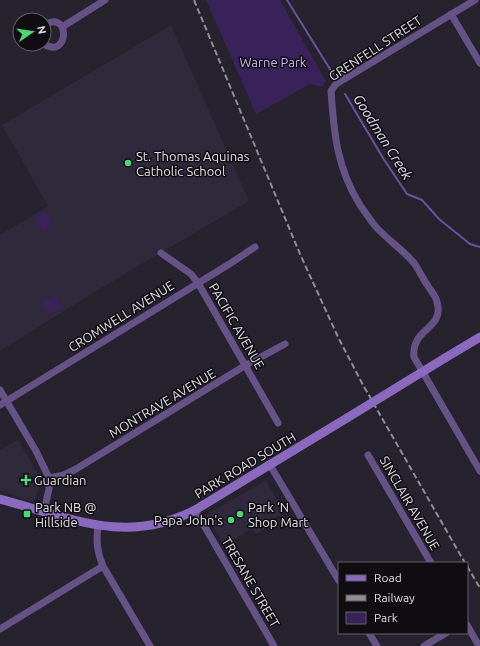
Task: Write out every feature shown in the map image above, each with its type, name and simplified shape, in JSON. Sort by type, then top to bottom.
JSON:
[{"type":"main road","name":"PARK ROAD SOUTH","points":[[0,499],[98,526],[132,528],[151,526],[175,519],[195,510],[480,337]]},
{"type":"street","points":[[62,27],[105,0]]},
{"type":"street","name":"GRENFELL STREET","points":[[475,0],[336,84],[331,91],[335,141],[350,188],[376,227],[414,263],[438,304],[438,314],[434,324],[422,332],[415,342],[414,350],[417,362],[480,471]]},
{"type":"street","points":[[451,14],[480,63]]},
{"type":"street","points":[[52,22],[60,24],[64,31],[64,38],[60,44],[52,47]]},
{"type":"street","name":"CROMWELL AVENUE","points":[[0,405],[255,247]]},
{"type":"street","name":"PACIFIC AVENUE","points":[[161,253],[191,274],[198,283],[278,423]]},
{"type":"street","name":"MONTRAVE AVENUE","points":[[49,478],[76,469],[246,365],[285,344]]},
{"type":"street","points":[[0,390],[36,451],[49,478],[49,489],[44,511]]},
{"type":"street","name":"SINCLAIR AVENUE","points":[[368,455],[430,562]]},
{"type":"street","points":[[270,465],[338,579]]},
{"type":"street","name":"TRESANE STREET","points":[[195,510],[274,646]]},
{"type":"street","points":[[98,526],[98,555],[150,646]]},
{"type":"street","points":[[0,629],[103,566]]},
{"type":"street","points":[[468,627],[479,646]]},
{"type":"street","points":[[371,634],[377,646]]},
{"type":"street","points":[[424,646],[444,634]]},
{"type":"shaded area","name":"St. Thomas Aquinas Catholic School","points":[[171,25],[249,201],[96,291],[0,351],[0,235],[48,206],[2,125]]},
{"type":"shaded area","points":[[18,440],[42,480],[34,503],[0,490],[0,450]]},
{"type":"shaded area","points":[[266,480],[284,513],[264,522],[267,528],[256,534],[252,529],[224,545],[206,515]]},
{"type":"green space","name":"Warne Park","points":[[206,0],[280,0],[326,81],[322,87],[310,84],[256,114]]},
{"type":"green space","points":[[46,211],[53,223],[44,231],[35,222],[36,216]]},
{"type":"green space","points":[[56,295],[62,306],[58,310],[47,314],[41,304]]},
{"type":"waterway","name":"Goodman Creek","points":[[287,0],[333,74]]},
{"type":"waterway","name":"Goodman Creek","points":[[345,94],[383,158],[407,194],[422,200],[439,219],[470,244],[480,247]]},
{"type":"railway","points":[[194,0],[300,254],[338,337],[363,385],[464,562]]},
{"type":"railway","points":[[468,568],[480,588]]},
{"type":"place","name":"St. Thomas Aquinas Catholic School","points":[[128,163]]},
{"type":"place","name":"Guardian","points":[[26,480]]},
{"type":"place","name":"Park NB @ Hillside","points":[[27,514]]},
{"type":"place","name":"Park ‘N Shop Mart","points":[[240,514]]},
{"type":"place","name":"Papa John's","points":[[231,520]]}]
